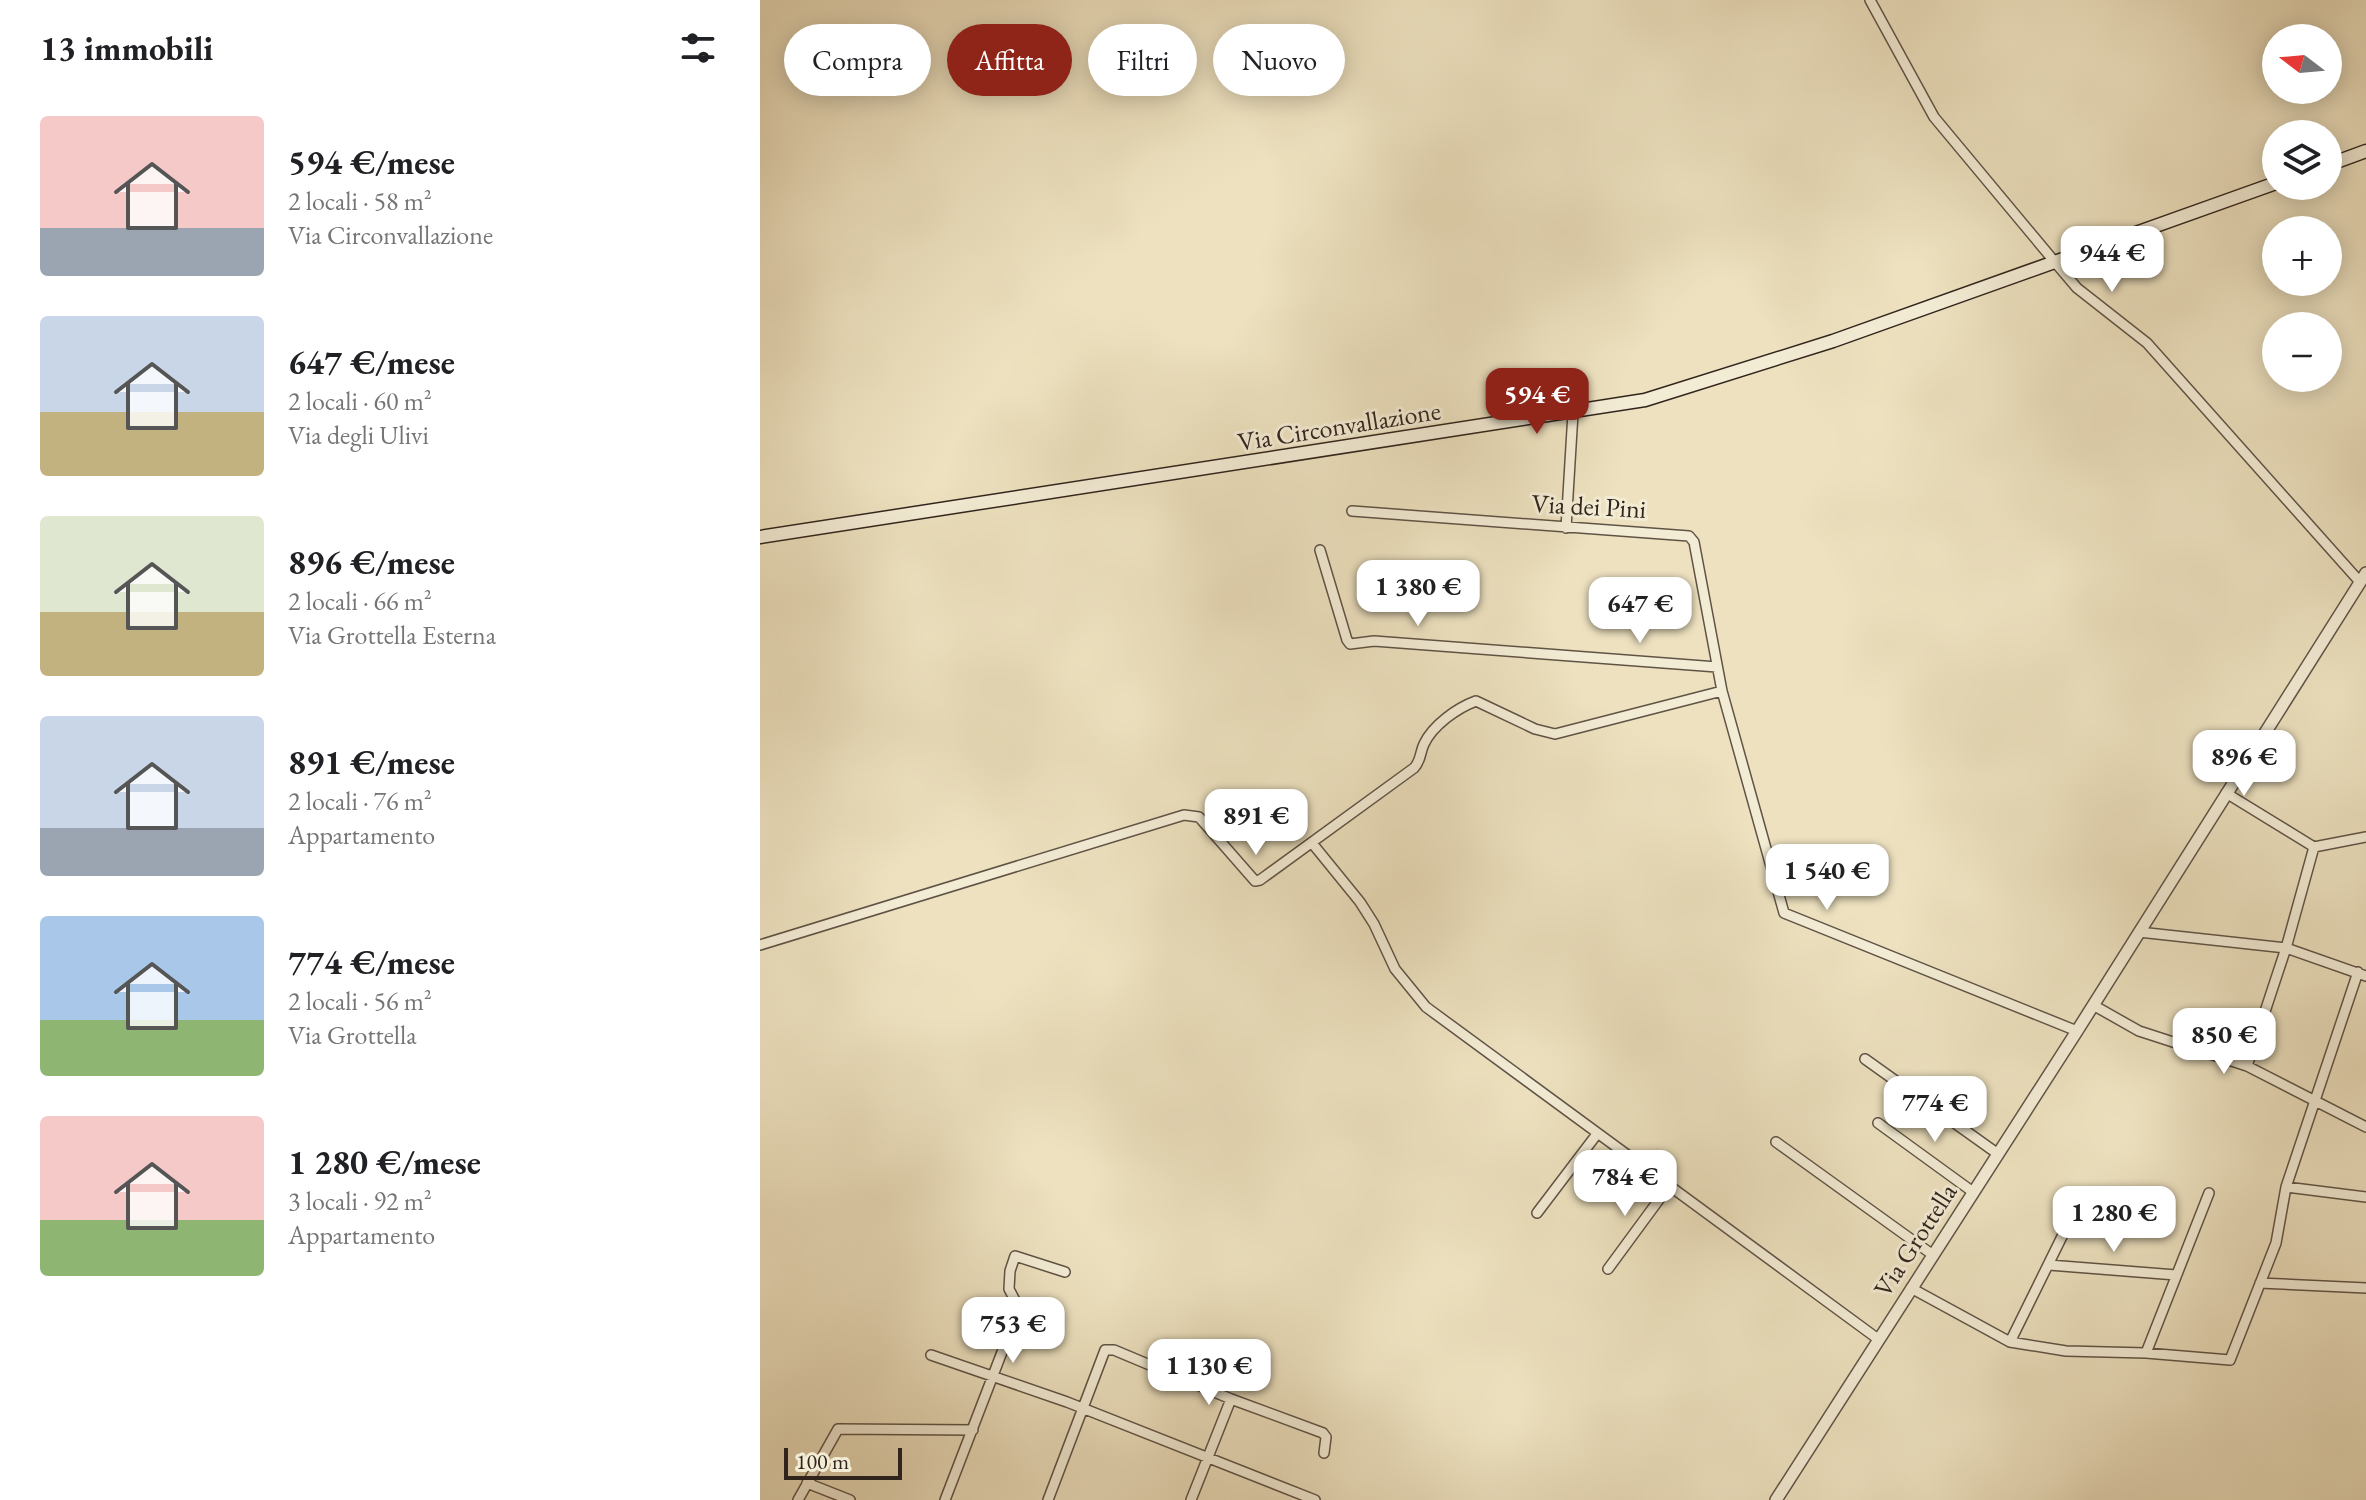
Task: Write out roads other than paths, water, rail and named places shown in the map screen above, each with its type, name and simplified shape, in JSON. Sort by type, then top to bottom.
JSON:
[{"type":"main road","points":[[2342,160],[2366,151]]},
{"type":"main road","name":"Via Circonvallazione","points":[[760,537],[1645,400],[1833,341],[2262,188]]},
{"type":"street","points":[[1870,0],[1934,117],[2077,288],[2147,343],[2363,578]]},
{"type":"street","points":[[1566,528],[1573,413]]},
{"type":"street","name":"Via dei Pini","points":[[1352,511],[1689,536],[1694,542],[1717,667]]},
{"type":"street","points":[[1320,550],[1347,640],[1354,645],[1374,641],[1717,667],[1784,913],[2077,1031]]},
{"type":"street","name":"Via Grottella","points":[[1776,1500],[2363,578]]},
{"type":"street","points":[[760,945],[1184,815],[1199,817],[1255,881],[1276,870],[1414,768],[1419,763],[1429,735],[1467,704],[1476,701],[1535,729],[1555,734],[1722,691]]},
{"type":"street","points":[[2226,793],[2314,847],[2366,837]]},
{"type":"street","points":[[1312,843],[1360,902],[1395,969],[1426,1007],[1878,1339]]},
{"type":"street","points":[[2247,1066],[2286,948],[2314,847]]},
{"type":"street","points":[[1911,1288],[2010,1342],[2066,1351],[2230,1360],[2276,1243],[2286,1187],[2314,1101],[2362,974],[2286,948],[2139,932]]},
{"type":"street","points":[[2093,1005],[2139,1031],[2247,1066],[2366,1127]]},
{"type":"street","points":[[1865,1059],[1998,1154]]},
{"type":"street","points":[[1878,1123],[1973,1192]]},
{"type":"street","points":[[1537,1213],[1597,1134]]},
{"type":"street","points":[[1776,1142],[1933,1255]]},
{"type":"street","points":[[1608,1269],[1669,1186]]},
{"type":"street","points":[[2286,1187],[2366,1197]]},
{"type":"street","points":[[2146,1353],[2209,1193]]},
{"type":"street","points":[[2010,1342],[2079,1202]]},
{"type":"street","points":[[945,1500],[1019,1308],[1009,1289],[1015,1256],[1065,1272]]},
{"type":"street","points":[[2049,1265],[2176,1275]]},
{"type":"street","points":[[2260,1283],[2366,1288]]},
{"type":"street","points":[[1051,1499],[1105,1350],[1114,1350],[1323,1433],[1326,1437],[1324,1453]]},
{"type":"street","points":[[931,1355],[1082,1408],[1315,1500]]},
{"type":"street","points":[[1191,1500],[1231,1399]]},
{"type":"street","points":[[798,1500],[838,1429],[973,1430]]},
{"type":"street","points":[[807,1483],[850,1500]]}]
